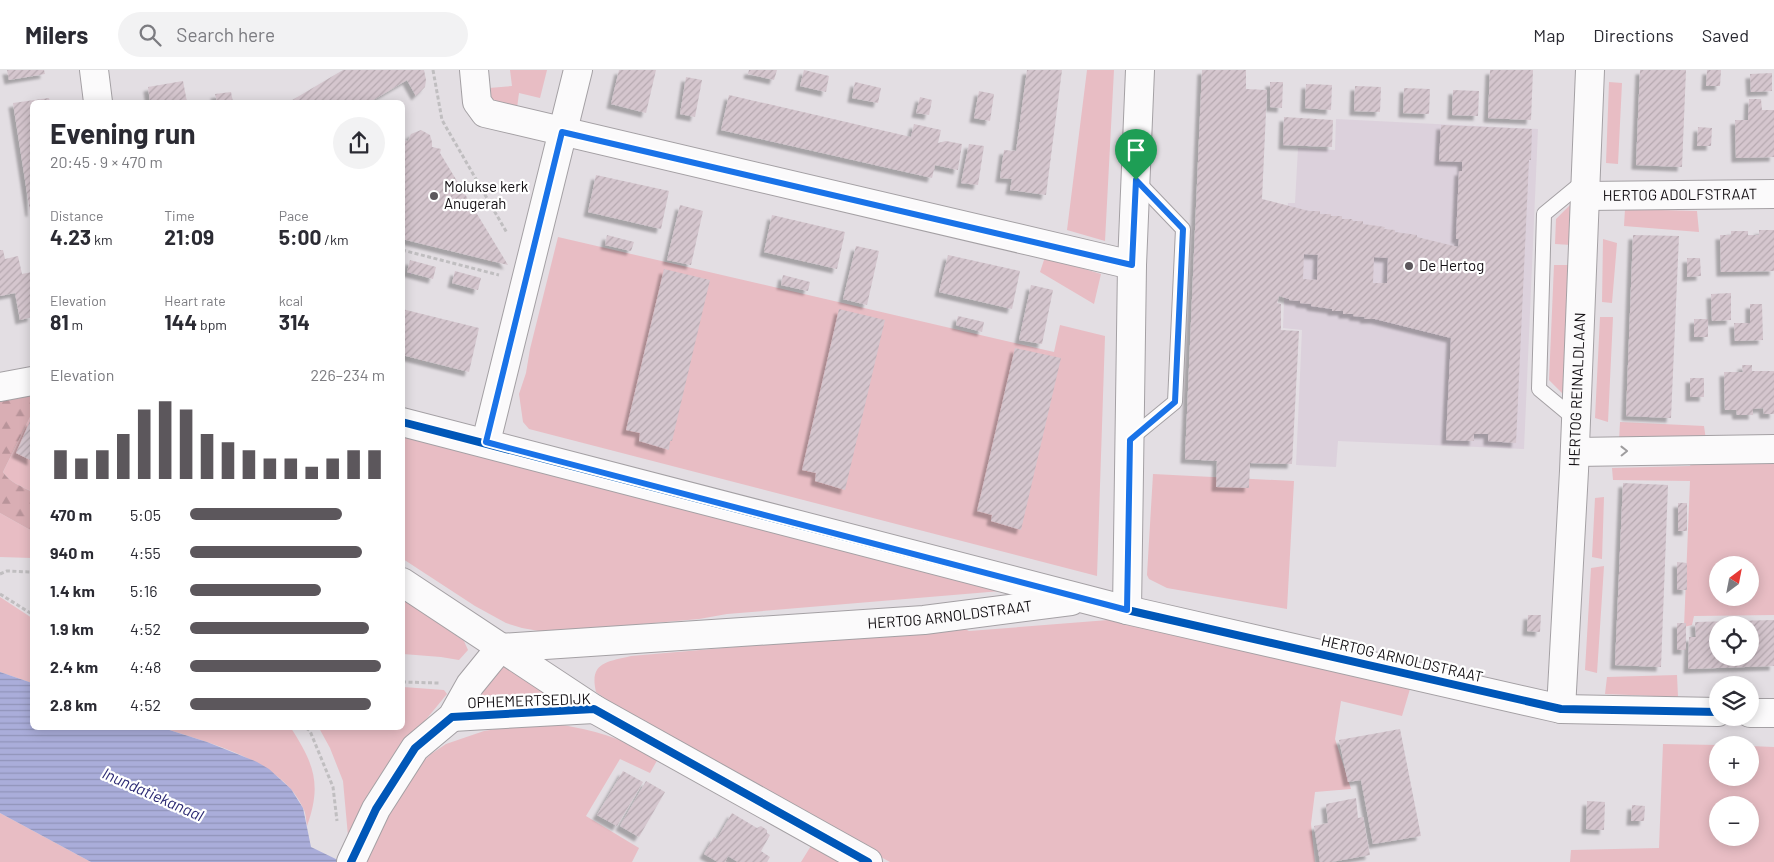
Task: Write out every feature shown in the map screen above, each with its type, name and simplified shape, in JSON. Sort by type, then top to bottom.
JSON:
[{"type":"street","points":[[94,70],[98,100]]},
{"type":"street","points":[[474,70],[477,102],[485,113],[1132,265]]},
{"type":"street","points":[[486,442],[578,70]]},
{"type":"street","points":[[1127,610],[1132,265],[1140,70]]},
{"type":"street","name":"HERTOG REINALDLAAN","points":[[1561,709],[1575,452],[1590,70]]},
{"type":"street","name":"HERTOG ADOLFSTRAAT","points":[[1586,188],[1774,194]]},
{"type":"street","points":[[0,387],[30,381]]},
{"type":"street","points":[[405,423],[486,442],[1084,600]]},
{"type":"street","points":[[1575,452],[1774,449]]},
{"type":"street","name":"OPHEMERTSEDIJK","points":[[405,584],[594,709],[868,862]]},
{"type":"street","name":"HERTOG ARNOLDSTRAAT","points":[[500,648],[924,620],[1084,600],[1561,709],[1709,712]]},
{"type":"street","name":"OPHEMERTSEDIJK","points":[[354,856],[376,809],[415,748],[452,717],[470,685],[500,648]]},
{"type":"street","name":"OPHEMERTSEDIJK","points":[[452,717],[594,709]]},
{"type":"street","points":[[1759,713],[1774,713]]},
{"type":"lane","points":[[1130,440],[1175,402],[1183,229],[1136,180]]},
{"type":"lane","points":[[1576,419],[1539,389],[1544,214],[1586,188]]},
{"type":"path","points":[[433,70],[442,120],[526,276]]},
{"type":"path","points":[[405,251],[526,276]]},
{"type":"path","points":[[0,574],[6,571],[30,572]]},
{"type":"path","points":[[0,594],[30,613]]},
{"type":"path","points":[[309,730],[333,787],[338,834],[354,856]]},
{"type":"shaded area","points":[[510,70],[547,70],[540,98],[519,93],[517,108],[499,104],[490,98],[489,88],[512,86]]},
{"type":"shaded area","points":[[1087,70],[1114,70],[1105,241],[1067,230]]},
{"type":"shaded area","points":[[1609,82],[1622,83],[1618,164],[1606,163]]},
{"type":"shaded area","name":"De Hertog","points":[[1336,119],[1538,129],[1524,449],[1338,441],[1336,467],[1296,465],[1302,330],[1283,328],[1288,203],[1295,203],[1298,148],[1335,150]]},
{"type":"shaded area","points":[[1571,204],[1571,245],[1555,244],[1556,219]]},
{"type":"shaded area","points":[[1625,209],[1697,211],[1699,232],[1624,226]]},
{"type":"shaded area","points":[[558,237],[1054,352],[1060,325],[1105,336],[1097,576],[529,429],[523,422],[519,394],[526,373],[530,349]]},
{"type":"shaded area","points":[[1603,239],[1617,243],[1612,303],[1602,302]]},
{"type":"shaded area","points":[[1045,257],[1101,274],[1094,304],[1040,272]]},
{"type":"shaded area","points":[[1554,265],[1571,265],[1564,395],[1549,380]]},
{"type":"shaded area","points":[[1600,317],[1613,317],[1608,422],[1595,418]]},
{"type":"shaded area","points":[[30,417],[30,491],[12,481],[3,472]]},
{"type":"shaded area","points":[[1620,422],[1704,426],[1706,440],[1619,441]]},
{"type":"shaded area","points":[[405,435],[1001,591],[727,614],[699,619],[574,630],[539,631],[506,623],[475,606],[405,560]]},
{"type":"shaded area","points":[[1774,462],[1774,615],[1694,616],[1692,625],[1684,627],[1690,481],[1613,480],[1612,468],[1690,466],[1691,464]]},
{"type":"shaded area","points":[[1153,474],[1294,481],[1287,609],[1167,588],[1149,579],[1147,575]]},
{"type":"shaded area","points":[[1604,497],[1602,559],[1592,557],[1595,498]]},
{"type":"shaded area","points":[[0,513],[30,530],[30,558],[0,557]]},
{"type":"shaded area","points":[[1604,566],[1597,673],[1585,670],[1591,568]]},
{"type":"shaded area","points":[[0,597],[30,617],[30,682],[0,672]]},
{"type":"shaded area","points":[[405,600],[464,641],[468,650],[459,660],[405,654]]},
{"type":"shaded area","points":[[1121,619],[1254,645],[1410,689],[1402,716],[1341,701],[1335,739],[1351,789],[1315,792],[1311,824],[1315,862],[890,862],[646,728],[596,692],[595,675],[598,669],[608,662],[631,656],[934,630],[959,626],[969,631]]},
{"type":"shaded area","points":[[501,664],[548,693],[475,696]]},
{"type":"shaded area","points":[[1677,675],[1678,697],[1605,694],[1607,677]]},
{"type":"shaded area","points":[[405,687],[444,690],[447,694],[368,794],[348,836],[343,781],[330,748],[320,730],[405,730]]},
{"type":"shaded area","points":[[534,723],[564,725],[584,729],[628,743],[659,757],[650,773],[620,759],[586,816],[639,848],[632,862],[361,862],[415,769],[431,754],[446,744],[484,731]]},
{"type":"shaded area","points":[[169,730],[292,730],[310,764],[315,786],[312,811],[307,826],[304,810],[293,791],[279,777],[222,747]]},
{"type":"shaded area","points":[[1663,744],[1709,745],[1709,786],[1759,786],[1759,746],[1774,747],[1774,862],[1570,862],[1571,850],[1659,848]]},
{"type":"shaded area","points":[[0,813],[91,862],[0,862]]},
{"type":"shaded area","points":[[814,841],[851,862],[801,862]]},
{"type":"green space","points":[[30,385],[30,417],[3,472],[12,481],[30,491],[30,530],[0,513],[0,392]]},
{"type":"water","name":"Inundatiekanaal","points":[[0,672],[30,682],[30,730],[169,730],[207,742],[257,762],[269,769],[291,789],[303,808],[311,847],[342,862],[91,862],[0,813]]},
{"type":"building","points":[[7,70],[44,70],[45,74],[9,80]]},
{"type":"building","points":[[343,70],[424,70],[426,80],[425,87],[416,96],[407,80],[373,100],[292,100]]},
{"type":"building","points":[[619,70],[656,70],[646,113],[611,104]]},
{"type":"building","points":[[749,70],[777,70],[774,80],[748,74]]},
{"type":"building","points":[[804,70],[829,76],[826,92],[800,86]]},
{"type":"building","points":[[1027,70],[1062,70],[1046,195],[1010,190],[1012,179],[1000,178],[1004,150],[1016,151]]},
{"type":"building","points":[[1202,70],[1246,70],[1246,89],[1267,90],[1262,199],[1309,211],[1320,211],[1320,214],[1342,216],[1342,219],[1363,221],[1363,224],[1385,227],[1384,229],[1417,235],[1417,237],[1458,247],[1459,239],[1456,239],[1459,171],[1462,171],[1462,162],[1439,161],[1441,125],[1532,129],[1516,443],[1488,441],[1488,434],[1474,434],[1474,441],[1446,440],[1451,338],[1375,319],[1364,319],[1365,317],[1353,316],[1354,314],[1343,314],[1343,311],[1332,311],[1332,309],[1311,306],[1311,304],[1300,303],[1300,301],[1289,300],[1279,296],[1277,303],[1281,304],[1281,330],[1299,331],[1292,464],[1250,463],[1249,488],[1216,487],[1217,461],[1185,459]],"holes":[[[1304,254],[1318,255],[1317,280],[1303,279]],[[1374,257],[1388,258],[1387,283],[1373,283]]]},
{"type":"building","points":[[1490,70],[1533,70],[1531,120],[1488,118]]},
{"type":"building","points":[[1640,70],[1686,70],[1682,167],[1636,165]]},
{"type":"building","points":[[1707,70],[1721,70],[1720,86],[1706,86]]},
{"type":"building","points":[[1772,73],[1772,91],[1751,92],[1750,74]]},
{"type":"building","points":[[686,77],[702,80],[695,117],[680,114]]},
{"type":"building","points":[[183,81],[187,100],[150,100],[148,87]]},
{"type":"building","points":[[855,82],[881,88],[878,103],[852,98]]},
{"type":"building","points":[[1270,82],[1283,82],[1282,108],[1270,107]]},
{"type":"building","points":[[1306,84],[1332,85],[1331,110],[1305,108]]},
{"type":"building","points":[[1355,86],[1381,87],[1380,112],[1354,111]]},
{"type":"building","points":[[1404,88],[1430,89],[1429,114],[1403,113]]},
{"type":"building","points":[[1453,90],[1479,91],[1478,116],[1452,115]]},
{"type":"building","points":[[979,91],[994,94],[990,121],[974,118]]},
{"type":"building","points":[[231,92],[233,100],[216,100],[215,94]]},
{"type":"building","points":[[729,95],[911,137],[914,124],[941,130],[938,143],[946,141],[962,144],[958,170],[935,165],[932,178],[721,130]]},
{"type":"building","points":[[920,97],[932,100],[929,115],[916,113]]},
{"type":"building","points":[[1749,99],[1761,99],[1762,110],[1774,110],[1774,157],[1736,158],[1735,120],[1748,120]]},
{"type":"building","points":[[30,101],[30,212],[13,103]]},
{"type":"building","points":[[1284,117],[1333,120],[1332,147],[1283,145]]},
{"type":"building","points":[[1698,127],[1712,128],[1711,146],[1697,146]]},
{"type":"building","name":"Molukse kerk Anugerah","points":[[421,130],[430,135],[432,147],[441,149],[440,153],[508,265],[405,240],[405,140],[408,141],[411,134]]},
{"type":"building","points":[[969,144],[984,146],[978,185],[961,183]]},
{"type":"building","points":[[596,175],[669,191],[661,229],[588,212]]},
{"type":"building","points":[[680,205],[703,211],[691,265],[667,260]]},
{"type":"building","points":[[772,215],[845,232],[837,269],[764,252]]},
{"type":"building","points":[[1759,230],[1774,230],[1774,271],[1721,272],[1720,235],[1731,235],[1731,231],[1748,231],[1748,235],[1759,235]]},
{"type":"building","points":[[607,235],[634,242],[631,251],[605,245]]},
{"type":"building","points":[[1633,235],[1679,236],[1671,418],[1626,416]]},
{"type":"building","points":[[856,246],[879,251],[867,305],[843,299]]},
{"type":"building","points":[[0,250],[3,250],[5,259],[18,256],[22,274],[30,272],[30,318],[20,320],[15,293],[0,296]]},
{"type":"building","points":[[948,255],[1020,271],[1012,309],[939,292]]},
{"type":"building","points":[[1687,258],[1700,258],[1701,276],[1687,277]]},
{"type":"building","points":[[410,260],[436,267],[433,279],[407,272]]},
{"type":"building","points":[[664,269],[710,280],[669,450],[639,441],[640,433],[626,430]]},
{"type":"building","points":[[455,271],[481,278],[478,290],[452,283]]},
{"type":"building","points":[[783,275],[810,282],[808,291],[781,285]]},
{"type":"building","points":[[1031,285],[1053,290],[1042,344],[1019,340]]},
{"type":"building","points":[[1731,293],[1731,320],[1712,321],[1711,294]]},
{"type":"building","points":[[1750,304],[1762,304],[1763,340],[1735,341],[1734,323],[1750,323]]},
{"type":"building","points":[[839,309],[885,320],[845,490],[815,481],[816,473],[802,470]]},
{"type":"building","points":[[405,310],[479,328],[469,372],[405,356]]},
{"type":"building","points":[[958,316],[984,322],[982,332],[956,325]]},
{"type":"building","points":[[1694,319],[1708,319],[1708,337],[1694,337]]},
{"type":"building","points":[[1015,348],[1061,358],[1021,530],[991,521],[992,515],[977,511]]},
{"type":"building","points":[[1742,365],[1752,365],[1752,371],[1774,371],[1774,414],[1764,414],[1763,408],[1753,409],[1753,415],[1737,415],[1736,410],[1725,410],[1724,372],[1743,372]]},
{"type":"building","points":[[1690,378],[1704,378],[1704,397],[1690,397]]},
{"type":"building","points":[[30,421],[30,460],[16,453]]},
{"type":"building","points":[[1623,483],[1668,485],[1661,667],[1615,665]]},
{"type":"building","points":[[1678,503],[1687,503],[1687,531],[1678,531]]},
{"type":"building","points":[[1677,562],[1687,563],[1687,590],[1677,590]]},
{"type":"building","points":[[1528,615],[1541,615],[1540,632],[1527,631]]},
{"type":"building","points":[[1759,620],[1774,620],[1774,666],[1688,669],[1689,637],[1696,637],[1695,622],[1709,622],[1709,666],[1759,666]]},
{"type":"building","points":[[1677,623],[1686,623],[1686,650],[1677,650]]},
{"type":"building","points":[[1400,729],[1421,836],[1373,844],[1361,780],[1348,782],[1339,740]]},
{"type":"building","points":[[623,771],[643,782],[617,826],[597,815]]},
{"type":"building","points":[[646,781],[665,792],[639,837],[620,826]]},
{"type":"building","points":[[1356,798],[1358,818],[1363,817],[1370,855],[1331,862],[1320,862],[1314,826],[1328,823],[1326,804]]},
{"type":"building","points":[[1587,801],[1605,802],[1604,830],[1586,829]]},
{"type":"building","points":[[1632,805],[1645,806],[1644,821],[1631,821]]},
{"type":"building","points":[[732,813],[757,828],[761,826],[767,830],[767,833],[770,835],[761,851],[770,857],[767,862],[738,862],[728,856],[725,862],[718,862],[704,854],[714,837],[717,839]]},
{"type":"cycle path","points":[[405,423],[1127,610],[1561,709],[1709,712]]},
{"type":"cycle path","points":[[351,862],[376,809],[415,748],[452,717],[594,709],[868,862]]},
{"type":"place","name":"Molukse kerk Anugerah","points":[[434,196]]},
{"type":"place","name":"De Hertog","points":[[1409,266]]},
{"type":"route","points":[[562,132],[1132,265],[1136,180],[1183,229],[1175,402],[1130,440],[1127,610],[486,442],[562,132]]}]
